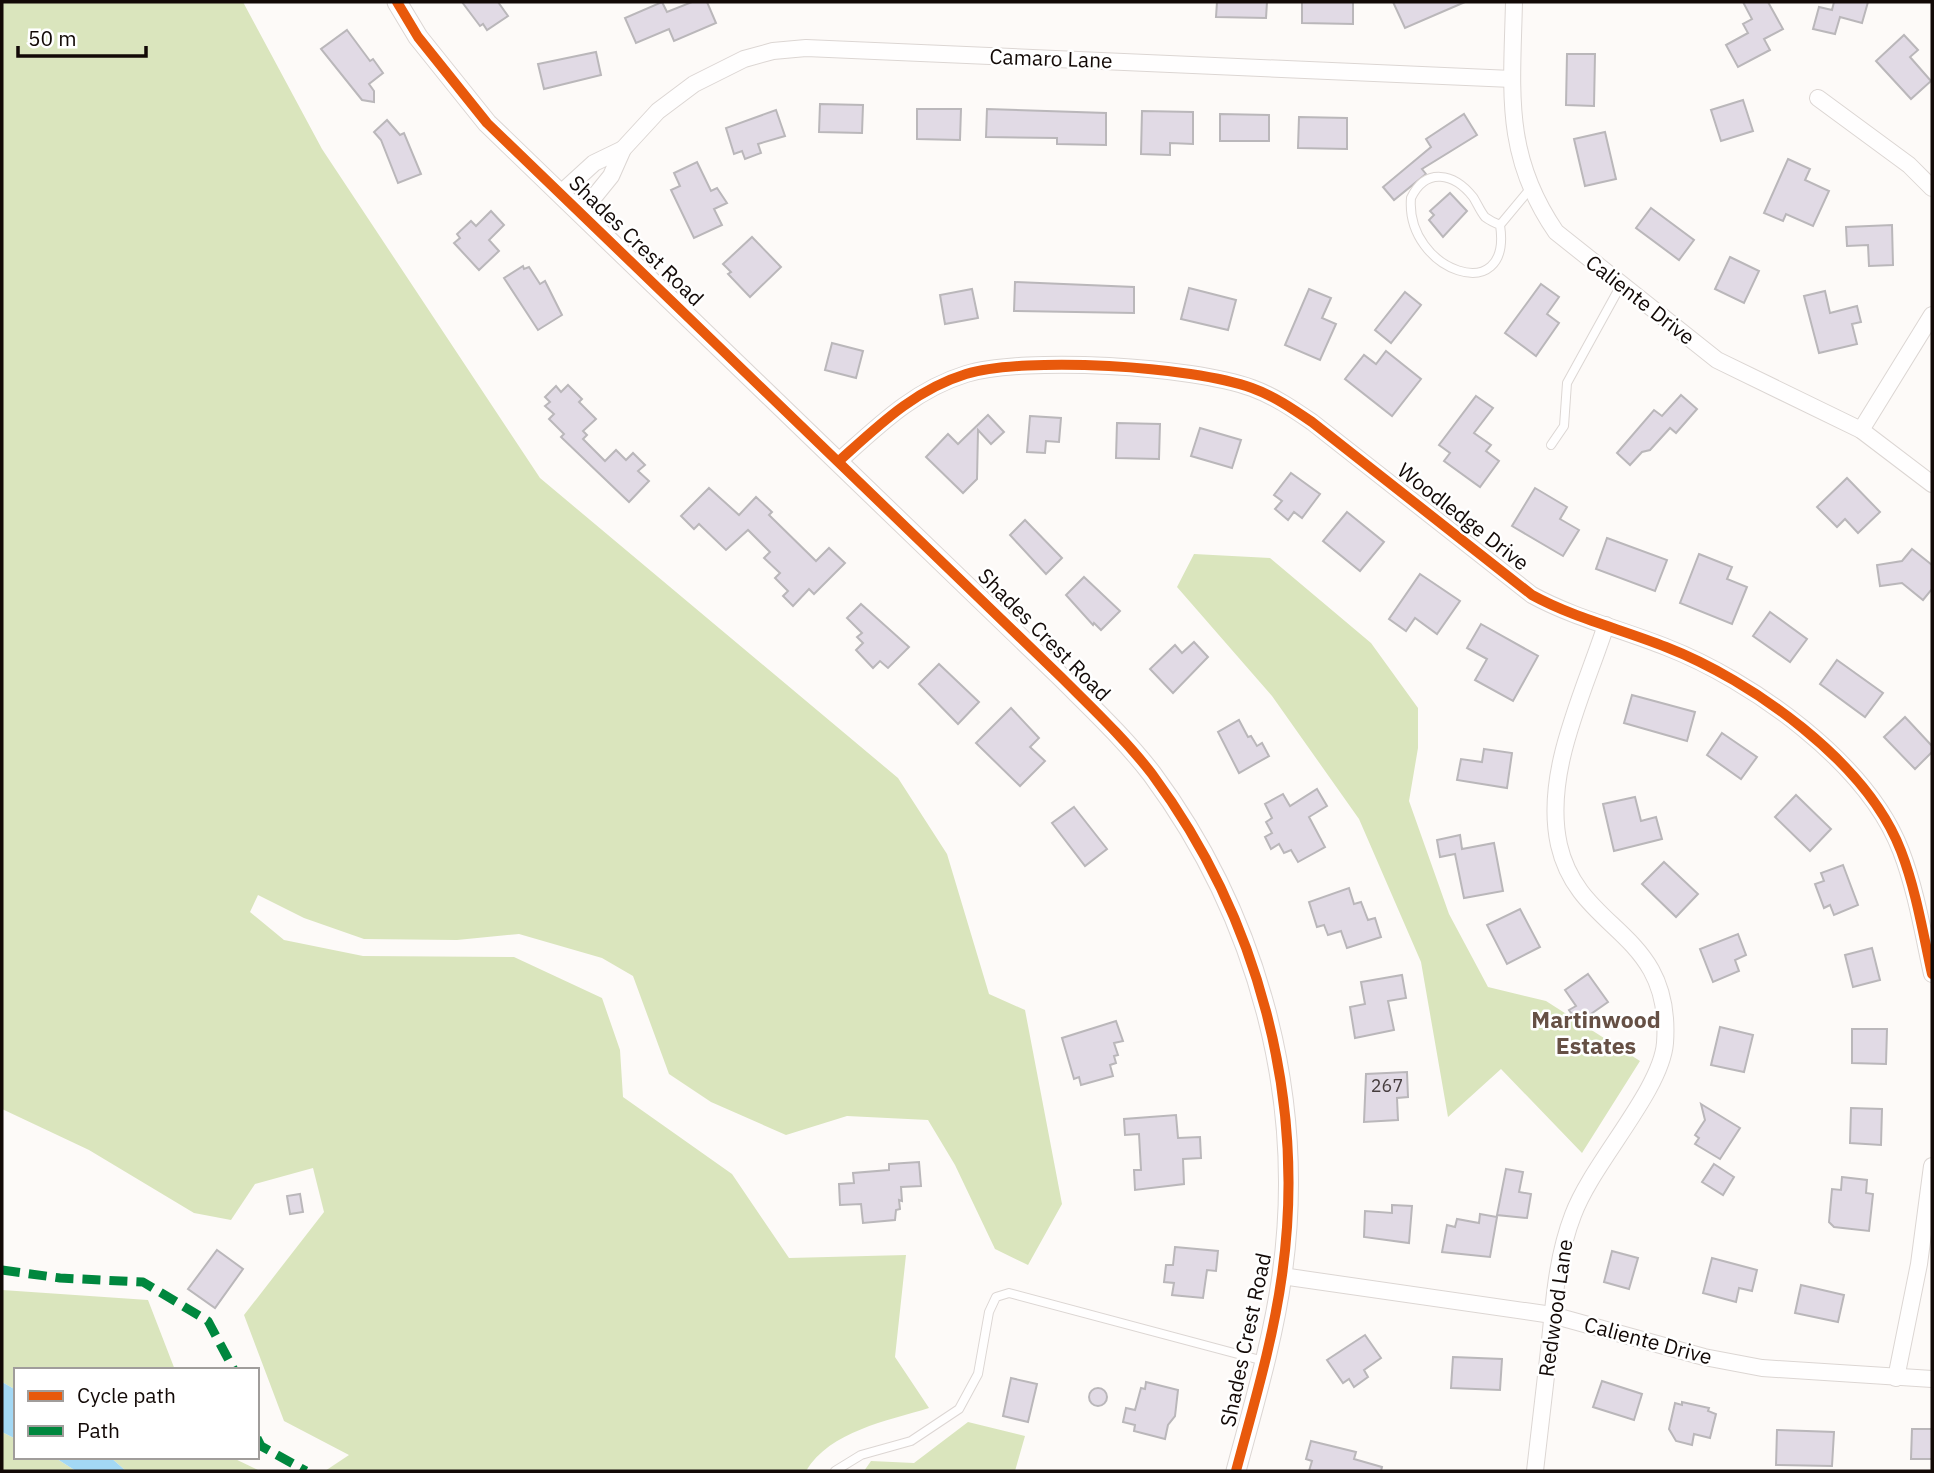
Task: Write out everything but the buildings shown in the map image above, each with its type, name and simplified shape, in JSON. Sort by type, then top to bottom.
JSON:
[{"type":"street","name":"Shades Crest Road","points":[[397,2],[418,37],[462,94],[560,194],[839,461],[1124,741],[1173,805],[1215,876],[1253,964],[1281,1077],[1289,1170],[1282,1276],[1236,1471]]},
{"type":"street","name":"Caliente Drive","points":[[1514,2],[1512,79],[1518,155],[1530,189],[1556,232],[1717,360],[1861,430],[1932,484]]},
{"type":"street","name":"Camaro Lane","points":[[581,213],[611,176],[623,149],[658,111],[694,83],[720,69],[773,51],[806,48],[1512,79]]},
{"type":"street","points":[[1818,98],[1909,166],[1932,188]]},
{"type":"street","name":"Camaro Lane","points":[[560,194],[594,163],[623,149]]},
{"type":"street","points":[[1861,430],[1932,315]]},
{"type":"street","name":"Woodledge Drive","points":[[839,461],[896,410],[919,394],[964,375],[994,367],[1071,366],[1201,374],[1253,388],[1281,401],[1312,422],[1532,595],[1556,608],[1668,647],[1724,675],[1764,701],[1849,769],[1882,813],[1900,849],[1932,974]]},
{"type":"street","name":"Redwood Lane","points":[[1535,1471],[1558,1266],[1574,1213],[1592,1174],[1649,1087],[1665,1048],[1663,998],[1655,973],[1632,943],[1579,889],[1560,847],[1556,822],[1555,801],[1562,759],[1606,625]]},
{"type":"street","points":[[1896,1378],[1919,1264],[1932,1166]]},
{"type":"street","name":"Caliente Drive","points":[[1282,1276],[1552,1315],[1704,1357],[1762,1368],[1932,1379]]},
{"type":"lane","points":[[1500,225],[1486,218],[1471,195],[1452,179],[1440,174],[1425,180],[1411,198],[1412,225],[1435,257],[1457,271],[1480,273],[1489,267],[1502,242],[1500,225],[1530,189]]},
{"type":"lane","points":[[1551,445],[1564,426],[1567,383],[1621,285]]},
{"type":"lane","points":[[835,1471],[861,1455],[911,1441],[959,1409],[978,1374],[989,1312],[996,1297],[1009,1293],[1264,1361]]},
{"type":"green space","points":[[2,2],[243,2],[322,149],[540,478],[898,778],[947,854],[989,994],[1025,1010],[1062,1204],[1028,1265],[995,1249],[955,1165],[928,1120],[847,1116],[786,1135],[711,1102],[669,1074],[633,976],[602,958],[519,934],[457,940],[364,939],[304,918],[258,895],[250,912],[284,940],[363,956],[514,957],[602,998],[620,1050],[623,1097],[732,1174],[789,1258],[906,1255],[895,1357],[929,1408],[878,1423],[844,1437],[816,1457],[806,1471],[325,1471],[349,1455],[284,1421],[244,1315],[324,1212],[313,1168],[255,1184],[231,1220],[194,1213],[89,1150],[2,1109]]},
{"type":"green space","points":[[1194,554],[1270,558],[1371,643],[1418,708],[1418,748],[1409,801],[1449,914],[1488,987],[1546,1001],[1640,1061],[1582,1153],[1501,1069],[1448,1117],[1421,962],[1359,819],[1272,696],[1177,587]]},
{"type":"green space","points":[[2,1290],[148,1300],[174,1368],[14,1368],[14,1389],[2,1382]]},
{"type":"green space","points":[[968,1422],[1025,1436],[1015,1471],[864,1471],[871,1461],[914,1463]]},
{"type":"green space","points":[[2,1432],[14,1438],[14,1459],[57,1459],[76,1471],[2,1471]]},
{"type":"green space","points":[[112,1459],[235,1459],[260,1471],[126,1471]]},
{"type":"water","points":[[2,1382],[14,1389],[14,1438],[2,1432]]},
{"type":"water","points":[[57,1459],[112,1459],[126,1471],[76,1471]]},
{"type":"marked path","points":[[2,1270],[60,1278],[143,1282],[208,1321],[233,1368]]},
{"type":"marked path","points":[[259,1442],[261,1446],[306,1471]]},
{"type":"cycle path","points":[[397,2],[418,37],[487,123],[1096,712],[1152,774],[1189,829],[1221,888],[1246,949],[1266,1012],[1280,1076],[1287,1142],[1288,1209],[1282,1275],[1268,1349],[1236,1471]]},
{"type":"cycle path","points":[[839,461],[913,399],[947,381],[993,369],[1067,365],[1151,369],[1225,380],[1268,395],[1312,422],[1532,595],[1699,662],[1734,680],[1803,728],[1862,786],[1885,818],[1901,851],[1911,881],[1932,974]]},
{"type":"district","name":"Martinwood Estates","points":[[1596,1033]]}]
